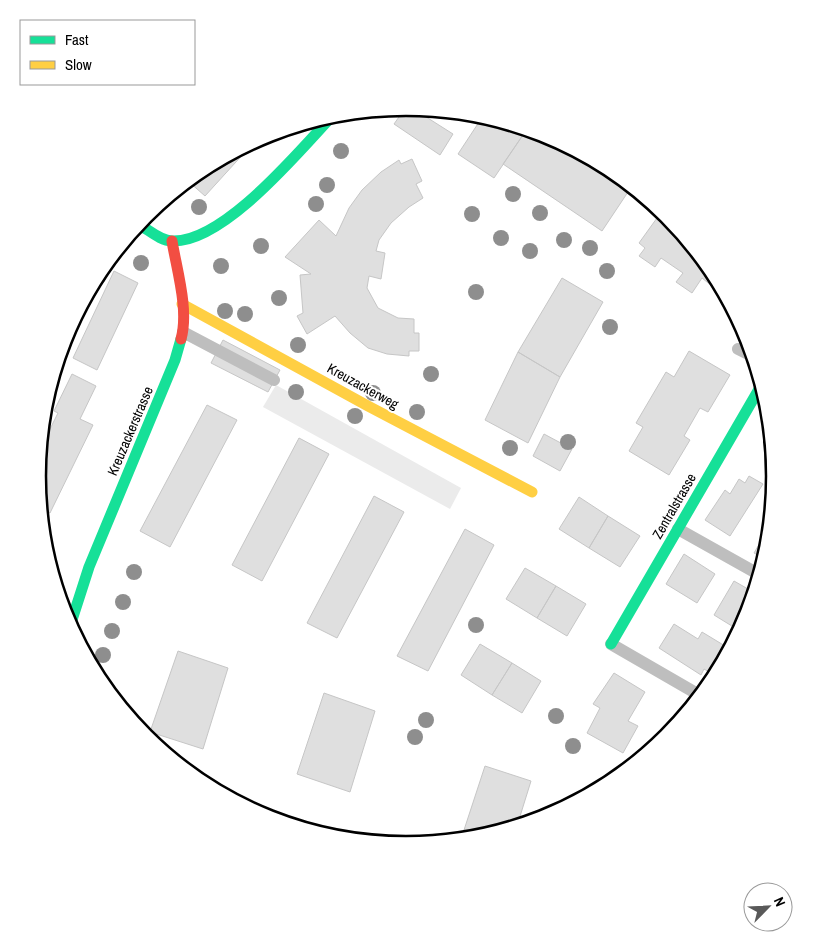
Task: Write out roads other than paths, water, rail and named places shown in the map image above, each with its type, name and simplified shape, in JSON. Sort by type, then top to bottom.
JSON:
[{"type":"street","points":[[146,228],[172,241],[202,236],[239,212],[322,126]]},
{"type":"street","name":"Kreuzackerstrasse","points":[[74,614],[89,567],[175,360],[183,332],[182,304],[172,241]]},
{"type":"street","name":"Kreuzackerweg","points":[[182,304],[384,415],[532,492]]},
{"type":"street","name":"Zentralstrasse","points":[[611,644],[757,393]]},
{"type":"lane","points":[[183,332],[274,380]]},
{"type":"lane","points":[[738,349],[745,352]]},
{"type":"lane","points":[[678,529],[753,571]]},
{"type":"lane","points":[[611,644],[694,692]]}]
